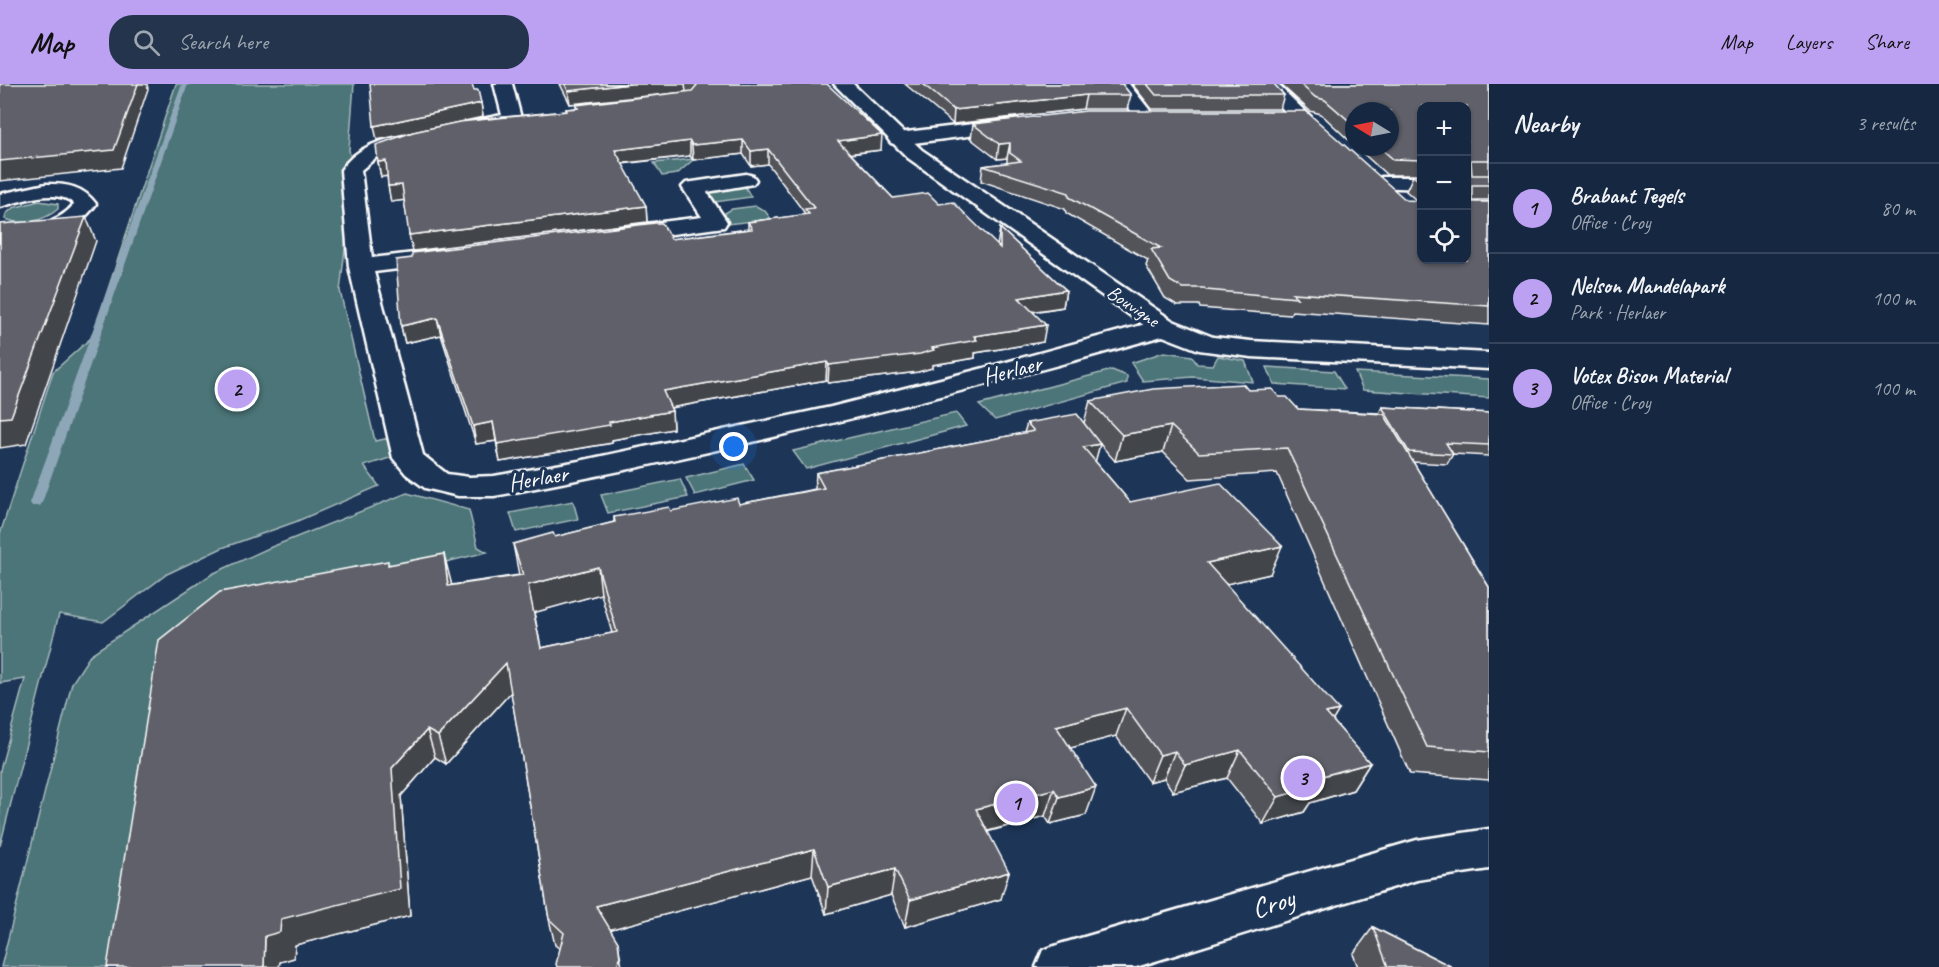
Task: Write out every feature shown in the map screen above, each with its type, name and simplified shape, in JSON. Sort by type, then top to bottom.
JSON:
[{"type":"street","points":[[503,84],[512,118]]},
{"type":"street","name":"Bouvigne","points":[[843,84],[915,154],[1164,327],[1208,344],[1251,349],[1489,361]]},
{"type":"street","points":[[1120,84],[1146,117]]},
{"type":"street","points":[[1266,84],[1310,121],[1280,117]]},
{"type":"street","name":"Herlaer","points":[[532,115],[384,146],[360,157],[351,170],[361,267],[408,458],[419,472],[444,484],[469,488],[586,470],[751,435],[946,388],[1164,327]]},
{"type":"street","points":[[1125,117],[1168,117]]},
{"type":"street","points":[[898,139],[1038,122]]},
{"type":"street","points":[[1365,168],[1402,203]]},
{"type":"street","points":[[596,237],[716,222],[693,188],[746,180]]},
{"type":"street","points":[[1382,183],[1417,183]]},
{"type":"street","points":[[0,201],[23,194],[54,191],[77,194],[83,198],[85,204],[82,211],[56,225],[21,234],[0,235]]},
{"type":"street","points":[[361,267],[461,254]]},
{"type":"street","name":"Croy","points":[[1060,967],[1417,860],[1489,849]]},
{"type":"green space","points":[[176,84],[354,84],[349,150],[352,164],[349,214],[340,291],[375,441],[390,438],[393,457],[364,466],[379,486],[295,522],[222,548],[167,574],[103,622],[59,614],[0,846],[0,770],[25,679],[0,683],[0,534],[53,372],[92,337]]},
{"type":"green space","points":[[694,159],[677,174],[662,176],[654,163]]},
{"type":"green space","points":[[744,185],[751,197],[715,202],[708,190]]},
{"type":"green space","points":[[39,201],[58,204],[58,209],[46,217],[33,221],[19,222],[5,219],[6,214],[13,208]]},
{"type":"green space","points":[[756,206],[765,211],[771,219],[727,224],[725,213],[732,209]]},
{"type":"green space","points":[[1164,352],[1192,356],[1197,364],[1213,365],[1218,356],[1245,361],[1253,382],[1193,377],[1143,381],[1131,363]]},
{"type":"green space","points":[[1267,367],[1334,371],[1345,389],[1274,384]]},
{"type":"green space","points":[[1112,370],[1127,376],[1127,383],[995,420],[979,405]]},
{"type":"green space","points":[[1355,372],[1489,379],[1489,398],[1363,390]]},
{"type":"green space","points":[[956,413],[966,426],[806,469],[793,451]]},
{"type":"green space","points":[[744,464],[754,480],[695,495],[686,478]]},
{"type":"green space","points":[[680,479],[688,497],[608,513],[601,495]]},
{"type":"green space","points":[[407,493],[469,510],[478,547],[487,552],[221,617],[115,967],[1,967],[72,683],[91,654],[212,574],[269,548]]},
{"type":"green space","points":[[573,501],[578,519],[516,532],[510,513]]},
{"type":"building","points":[[0,84],[138,84],[114,150],[0,161]]},
{"type":"building","points":[[370,84],[472,84],[474,90],[478,90],[481,103],[374,126]]},
{"type":"building","points":[[565,84],[630,84],[568,91]]},
{"type":"building","points":[[696,84],[827,84],[882,135],[838,141],[893,198],[928,193],[939,204],[953,202],[1000,248],[1000,228],[1066,290],[1019,298],[1046,325],[974,336],[977,340],[932,348],[934,350],[920,354],[829,365],[827,362],[663,391],[672,411],[609,422],[610,425],[497,444],[493,422],[473,426],[437,318],[401,326],[396,260],[412,258],[412,253],[655,223],[662,223],[671,239],[752,229],[748,222],[809,214],[805,209],[814,208],[768,149],[751,151],[743,140],[692,145],[690,141],[615,150],[646,206],[409,235],[402,185],[388,186],[386,161],[378,162],[376,145],[413,132],[459,122],[567,111],[566,109],[578,108],[576,105],[692,91]]},
{"type":"building","points":[[923,84],[1122,84],[1131,95],[1086,95],[954,110]]},
{"type":"building","points":[[1147,84],[1274,84],[1284,95],[1156,95]]},
{"type":"building","points":[[1300,84],[1489,84],[1489,160],[1471,160],[1471,102],[1417,102],[1417,160],[1393,159],[1390,156],[1399,156],[1399,102],[1345,102],[1345,117],[1325,100],[1315,97]]},
{"type":"building","points":[[1086,111],[1306,111],[1345,146],[1345,156],[1357,156],[1406,200],[1417,201],[1417,264],[1471,264],[1471,160],[1472,175],[1489,175],[1489,185],[1472,185],[1472,202],[1489,202],[1489,306],[1292,293],[1297,298],[1204,288],[1182,288],[1170,281],[1151,249],[1161,248],[1069,197],[1069,193],[983,166],[1021,161],[1010,153],[1010,143],[999,144],[973,124]]},
{"type":"building","points":[[86,217],[11,417],[0,418],[0,224]]},
{"type":"building","points":[[1243,384],[1248,390],[1272,389],[1279,397],[1287,397],[1298,409],[1384,414],[1489,587],[1489,752],[1427,747],[1287,448],[1199,453],[1171,426],[1122,435],[1090,401],[1153,389]]},
{"type":"building","points":[[1382,407],[1489,413],[1489,445],[1446,443],[1453,454],[1409,452]]},
{"type":"building","points":[[1077,414],[1100,444],[1083,447],[1130,502],[1220,483],[1282,546],[1207,563],[1339,710],[1326,713],[1370,763],[1315,778],[1320,785],[1278,797],[1240,750],[1185,765],[1175,751],[1160,755],[1126,708],[1056,726],[1096,787],[1059,797],[1054,789],[976,809],[1009,872],[910,900],[895,869],[828,887],[814,849],[596,906],[618,942],[620,958],[616,967],[557,967],[564,933],[549,919],[506,663],[438,736],[427,730],[392,768],[400,889],[281,919],[280,932],[265,936],[264,967],[107,967],[159,640],[220,592],[388,561],[388,565],[444,554],[448,586],[523,575],[513,544],[553,533],[555,537],[615,522],[614,517],[669,507],[671,511],[737,498],[739,504],[824,488],[816,473],[1034,431],[1027,423]],"holes":[[[598,567],[617,632],[541,648],[528,585]]]},
{"type":"building","points":[[1373,927],[1452,967],[1388,967]]},
{"type":"waterway","points":[[36,503],[185,84]]},
{"type":"place","name":"Nelson Mandelapark","points":[[237,389]]},
{"type":"place","name":"Votex Bison Material","points":[[1303,778]]},
{"type":"place","name":"Brabant Tegels","points":[[1016,803]]}]
